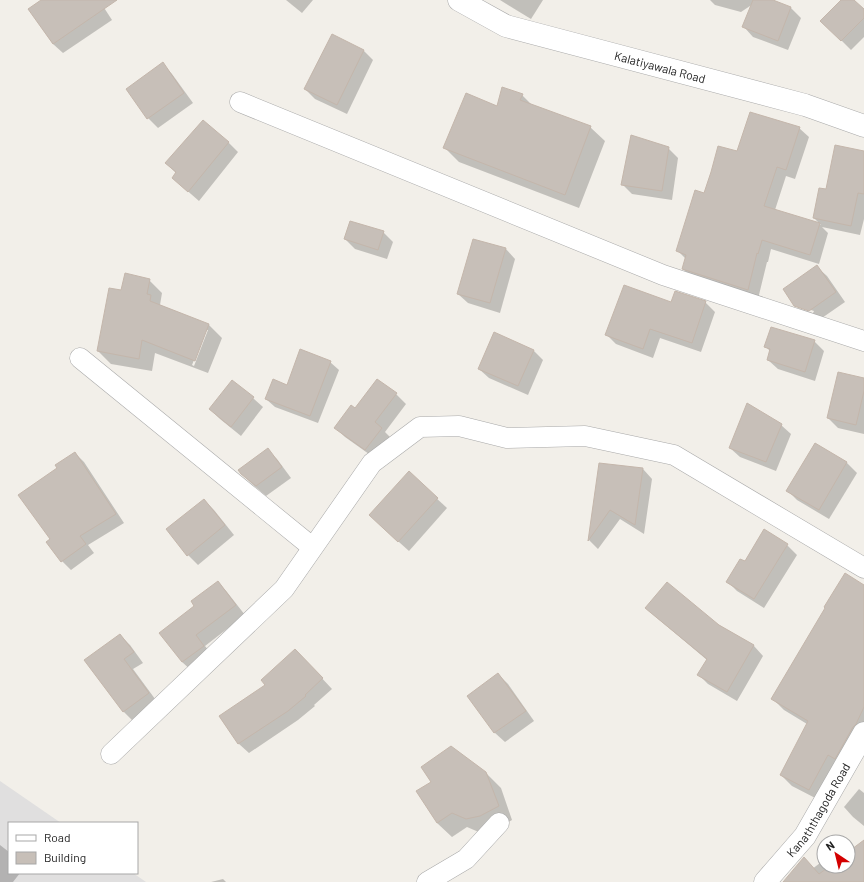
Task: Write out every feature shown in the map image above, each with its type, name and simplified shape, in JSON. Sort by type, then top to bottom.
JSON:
[{"type":"street","name":"Kalatiyawala Road","points":[[459,0],[506,26],[805,105],[864,126]]},
{"type":"street","points":[[240,102],[663,275],[864,341]]},
{"type":"street","points":[[80,358],[312,547]]},
{"type":"street","points":[[111,754],[284,589],[372,462],[420,427],[459,426],[507,438],[585,436],[674,456],[864,568]]},
{"type":"street","name":"Kanaththagoda Road","points":[[765,882],[805,836],[864,733]]},
{"type":"street","points":[[427,882],[466,859],[499,823]]},
{"type":"shaded area","points":[[0,781],[60,822],[8,822],[8,874],[134,874],[146,882],[0,882]]},
{"type":"building","points":[[41,0],[117,0],[53,44],[28,9]]},
{"type":"building","points":[[753,0],[773,0],[791,7],[778,41],[742,27]]},
{"type":"building","points":[[841,0],[854,0],[864,9],[864,18],[841,41],[820,21]]},
{"type":"building","points":[[332,34],[364,50],[337,105],[304,89]]},
{"type":"building","points":[[163,62],[184,93],[147,119],[126,89]]},
{"type":"building","points":[[502,87],[523,94],[520,100],[591,126],[565,195],[443,148],[466,93],[497,106]]},
{"type":"building","points":[[750,112],[800,127],[786,170],[777,167],[764,206],[820,223],[810,255],[762,240],[758,254],[757,253],[748,290],[682,269],[686,255],[676,251],[695,190],[704,193],[718,146],[737,151]]},
{"type":"building","points":[[203,120],[229,142],[188,192],[172,178],[176,172],[165,163]]},
{"type":"building","points":[[631,135],[669,147],[662,191],[621,185]]},
{"type":"building","points":[[835,145],[864,151],[864,194],[858,193],[851,226],[813,218],[819,188],[826,189]]},
{"type":"building","points":[[350,221],[384,231],[378,250],[344,239]]},
{"type":"building","points":[[473,239],[506,248],[490,303],[457,294]]},
{"type":"building","points":[[817,265],[836,292],[809,311],[794,306],[783,289]]},
{"type":"building","points":[[125,273],[150,279],[147,294],[151,295],[150,301],[209,324],[195,361],[142,340],[139,359],[97,351],[109,288],[121,290]]},
{"type":"building","points":[[624,285],[671,302],[675,291],[706,301],[692,343],[650,329],[643,349],[605,335]]},
{"type":"building","points":[[771,327],[815,340],[805,372],[767,360],[770,349],[764,347]]},
{"type":"building","points":[[494,332],[534,350],[518,386],[478,369]]},
{"type":"building","points":[[300,349],[331,361],[310,416],[265,399],[273,379],[287,385]]},
{"type":"building","points":[[838,372],[864,378],[864,391],[856,425],[827,418]]},
{"type":"building","points":[[377,379],[397,393],[375,422],[382,428],[365,450],[334,428],[351,405],[355,408]]},
{"type":"building","points":[[232,380],[254,397],[231,427],[209,409]]},
{"type":"building","points":[[747,403],[782,424],[766,462],[729,448]]},
{"type":"building","points":[[815,443],[847,462],[819,510],[786,491]]},
{"type":"building","points":[[268,448],[282,467],[256,486],[238,470]]},
{"type":"building","points":[[75,452],[116,514],[80,536],[86,544],[61,562],[46,542],[50,539],[18,495],[57,468],[55,465]]},
{"type":"building","points":[[599,463],[643,468],[635,525],[610,510],[588,541]]},
{"type":"building","points":[[409,471],[438,498],[398,542],[369,515]]},
{"type":"building","points":[[204,499],[225,525],[187,556],[166,529]]},
{"type":"building","points":[[764,529],[788,544],[754,599],[726,582],[740,559],[745,561]]},
{"type":"building","points":[[845,573],[864,585],[864,707],[856,724],[835,759],[828,755],[809,790],[780,775],[808,721],[771,699]]},
{"type":"building","points":[[218,581],[236,605],[196,635],[204,646],[182,662],[159,633],[194,606],[191,601]]},
{"type":"building","points":[[667,582],[719,625],[754,645],[727,692],[697,675],[707,659],[645,608]]},
{"type":"building","points":[[120,634],[134,652],[124,659],[149,693],[123,712],[84,660]]},
{"type":"building","points":[[295,649],[323,678],[305,695],[306,696],[288,711],[238,744],[219,716],[265,685],[261,680]]},
{"type":"building","points":[[498,673],[526,711],[494,733],[467,696]]},
{"type":"building","points":[[451,746],[486,772],[499,806],[480,816],[466,819],[452,813],[437,823],[416,791],[431,782],[421,767]]},
{"type":"building","points":[[864,840],[864,882],[783,882],[804,857],[816,871],[816,874],[856,874],[856,846]]}]
